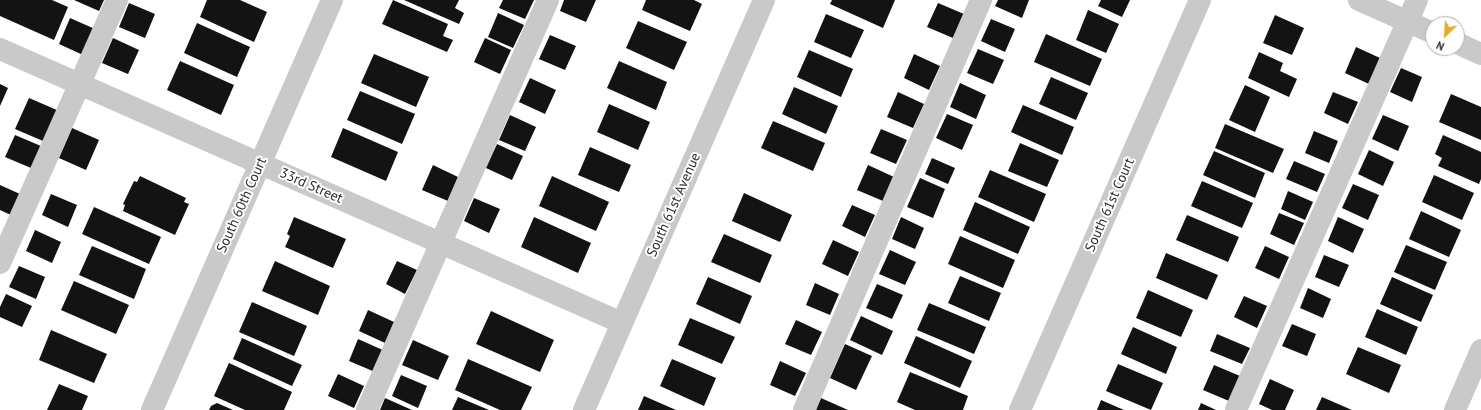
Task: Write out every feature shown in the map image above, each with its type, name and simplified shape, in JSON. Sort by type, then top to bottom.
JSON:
[{"type":"street","points":[[0,263],[117,0]]},
{"type":"street","name":"South 60th Court","points":[[152,410],[332,0]]},
{"type":"street","points":[[367,410],[548,0]]},
{"type":"street","name":"South 61st Avenue","points":[[584,410],[764,0]]},
{"type":"street","points":[[804,410],[981,0]]},
{"type":"street","name":"South 61st Court","points":[[1020,410],[1200,0]]},
{"type":"street","points":[[1359,0],[1425,29]]},
{"type":"street","points":[[1236,410],[1416,0]]},
{"type":"street","points":[[1465,47],[1481,54]]},
{"type":"street","name":"33rd Street","points":[[0,49],[622,323]]},
{"type":"street","points":[[1455,410],[1481,350]]},
{"type":"building","points":[[0,0],[52,0],[68,7],[54,40],[0,16]]},
{"type":"building","points":[[74,0],[104,0],[99,11]]},
{"type":"building","points":[[207,0],[240,0],[267,12],[254,42],[200,17]]},
{"type":"building","points":[[393,0],[448,24],[443,36],[453,40],[447,52],[382,24]]},
{"type":"building","points":[[404,0],[459,0],[455,8],[464,13],[459,24]]},
{"type":"building","points":[[503,0],[534,0],[525,19],[499,8]]},
{"type":"building","points":[[564,0],[596,0],[586,22],[560,11]]},
{"type":"building","points":[[646,0],[694,0],[702,4],[690,31],[642,10]]},
{"type":"building","points":[[832,0],[895,0],[883,28],[830,4]]},
{"type":"building","points":[[998,0],[1029,0],[1022,18],[995,6]]},
{"type":"building","points":[[1101,0],[1130,0],[1122,17],[1098,6]]},
{"type":"building","points":[[129,3],[155,14],[145,38],[119,27]]},
{"type":"building","points":[[938,3],[964,14],[953,38],[927,27]]},
{"type":"building","points":[[1088,10],[1119,24],[1106,53],[1076,40]]},
{"type":"building","points":[[498,13],[524,25],[513,48],[488,37]]},
{"type":"building","points":[[826,14],[864,30],[851,58],[814,42]]},
{"type":"building","points":[[1275,15],[1304,28],[1292,55],[1263,43]]},
{"type":"building","points":[[70,18],[95,29],[83,55],[59,44]]},
{"type":"building","points":[[991,19],[1015,29],[1005,52],[981,41]]},
{"type":"building","points":[[638,21],[687,42],[674,70],[626,48]]},
{"type":"building","points":[[197,23],[250,47],[237,77],[184,53]]},
{"type":"building","points":[[1046,34],[1102,59],[1090,86],[1034,62]]},
{"type":"building","points":[[550,35],[576,46],[565,70],[539,59]]},
{"type":"building","points":[[113,38],[139,50],[128,74],[102,63]]},
{"type":"building","points":[[485,38],[511,50],[500,74],[474,62]]},
{"type":"building","points":[[1356,47],[1380,58],[1369,84],[1345,73]]},
{"type":"building","points":[[978,49],[1004,60],[993,84],[967,73]]},
{"type":"building","points":[[809,50],[853,69],[841,97],[797,77]]},
{"type":"building","points":[[1259,52],[1283,63],[1280,71],[1297,79],[1289,97],[1248,78]]},
{"type":"building","points":[[374,54],[429,77],[416,107],[361,83]]},
{"type":"building","points":[[914,54],[940,66],[929,90],[904,78]]},
{"type":"building","points":[[180,61],[234,85],[221,115],[167,90]]},
{"type":"building","points":[[619,61],[667,82],[656,110],[607,88]]},
{"type":"building","points":[[1401,68],[1422,77],[1412,102],[1390,92]]},
{"type":"building","points":[[1051,77],[1088,93],[1076,120],[1039,104]]},
{"type":"building","points":[[530,78],[556,90],[545,114],[519,102]]},
{"type":"building","points":[[960,83],[986,95],[976,119],[950,107]]},
{"type":"building","points":[[0,84],[8,88],[0,106]]},
{"type":"building","points":[[1245,85],[1270,97],[1255,132],[1229,120]]},
{"type":"building","points":[[794,87],[838,106],[826,134],[782,114]]},
{"type":"building","points":[[360,91],[415,114],[402,144],[347,120]]},
{"type":"building","points":[[898,92],[924,104],[913,128],[887,117]]},
{"type":"building","points":[[1333,92],[1358,102],[1348,124],[1324,113]]},
{"type":"building","points":[[1451,94],[1481,107],[1481,140],[1439,122]]},
{"type":"building","points":[[29,98],[57,110],[43,141],[15,129]]},
{"type":"building","points":[[609,104],[650,122],[638,150],[597,132]]},
{"type":"building","points":[[1023,105],[1074,127],[1062,155],[1011,132]]},
{"type":"building","points":[[947,114],[973,125],[962,150],[936,138]]},
{"type":"building","points":[[510,115],[536,127],[525,151],[499,140]]},
{"type":"building","points":[[1383,115],[1409,126],[1398,151],[1372,139]]},
{"type":"building","points":[[773,121],[825,143],[813,171],[761,148]]},
{"type":"building","points":[[1225,124],[1284,149],[1273,173],[1215,148]]},
{"type":"building","points":[[72,128],[99,140],[86,170],[59,158]]},
{"type":"building","points":[[343,128],[398,152],[386,181],[331,157]]},
{"type":"building","points":[[881,129],[907,140],[896,164],[870,153]]},
{"type":"building","points":[[1314,131],[1338,141],[1329,163],[1305,153]]},
{"type":"building","points":[[15,135],[41,146],[31,168],[5,157]]},
{"type":"building","points":[[1443,135],[1481,152],[1481,179],[1479,184],[1438,166],[1442,158],[1435,154]]},
{"type":"building","points":[[1020,143],[1059,160],[1047,187],[1008,171]]},
{"type":"building","points":[[497,144],[523,156],[512,180],[486,168]]},
{"type":"building","points":[[590,147],[631,165],[619,192],[578,175]]},
{"type":"building","points":[[1369,150],[1394,162],[1383,186],[1358,174]]},
{"type":"building","points":[[1214,151],[1265,173],[1255,198],[1203,175]]},
{"type":"building","points":[[932,158],[955,168],[948,184],[925,174]]},
{"type":"building","points":[[1294,161],[1325,174],[1317,192],[1286,179]]},
{"type":"building","points":[[433,165],[458,177],[448,201],[422,190]]},
{"type":"building","points":[[868,165],[894,177],[883,201],[857,190]]},
{"type":"building","points":[[990,170],[1046,194],[1034,222],[978,197]]},
{"type":"building","points":[[1434,175],[1474,193],[1462,220],[1422,202]]},
{"type":"building","points":[[140,176],[186,198],[184,202],[189,204],[175,235],[123,211],[125,205],[123,204],[134,181],[137,182]]},
{"type":"building","points":[[552,176],[609,202],[596,231],[539,206]]},
{"type":"building","points":[[920,178],[945,189],[933,218],[907,207]]},
{"type":"building","points":[[1202,181],[1253,203],[1242,228],[1191,206]]},
{"type":"building","points":[[1353,184],[1379,195],[1368,220],[1342,208]]},
{"type":"building","points":[[0,185],[20,194],[11,215],[0,210]]},
{"type":"building","points":[[1288,191],[1313,202],[1305,220],[1281,209]]},
{"type":"building","points":[[744,193],[792,215],[780,242],[732,221]]},
{"type":"building","points":[[51,194],[77,205],[68,227],[42,215]]},
{"type":"building","points":[[474,198],[500,209],[489,233],[464,221]]},
{"type":"building","points":[[975,202],[1030,227],[1018,254],[963,230]]},
{"type":"building","points":[[852,205],[875,215],[865,237],[842,226]]},
{"type":"building","points":[[94,207],[161,237],[149,264],[82,234]]},
{"type":"building","points":[[1421,211],[1461,230],[1449,257],[1409,239]]},
{"type":"building","points":[[1279,213],[1304,223],[1294,245],[1270,234]]},
{"type":"building","points":[[1187,215],[1239,237],[1228,262],[1176,240]]},
{"type":"building","points":[[294,217],[346,239],[333,268],[285,247],[290,236],[287,234]]},
{"type":"building","points":[[534,217],[591,243],[578,273],[521,247]]},
{"type":"building","points":[[901,217],[924,228],[915,249],[892,239]]},
{"type":"building","points":[[1338,217],[1364,229],[1353,253],[1328,241]]},
{"type":"building","points":[[35,230],[61,242],[52,263],[26,251]]},
{"type":"building","points":[[724,234],[772,255],[760,283],[711,262]]},
{"type":"building","points":[[960,236],[1015,260],[1003,288],[948,264]]},
{"type":"building","points":[[833,240],[859,252],[848,276],[822,264]]},
{"type":"building","points":[[1406,245],[1447,262],[1435,290],[1394,272]]},
{"type":"building","points":[[92,246],[146,269],[134,299],[79,275]]},
{"type":"building","points":[[1265,246],[1289,257],[1279,279],[1255,268]]},
{"type":"building","points":[[890,250],[916,262],[905,285],[879,274]]},
{"type":"building","points":[[1166,253],[1218,275],[1207,300],[1156,278]]},
{"type":"building","points":[[1324,255],[1349,265],[1339,287],[1315,277]]},
{"type":"building","points":[[275,261],[330,286],[318,315],[262,291]]},
{"type":"building","points":[[397,261],[417,270],[405,294],[386,284]]},
{"type":"building","points":[[19,266],[45,277],[36,299],[9,287]]},
{"type":"building","points":[[960,276],[1001,293],[989,321],[948,303]]},
{"type":"building","points":[[708,277],[752,296],[740,324],[696,304]]},
{"type":"building","points":[[1392,277],[1433,295],[1421,322],[1380,304]]},
{"type":"building","points":[[74,281],[129,305],[116,334],[61,310]]},
{"type":"building","points":[[815,283],[839,294],[830,315],[806,305]]},
{"type":"building","points":[[877,284],[903,295],[892,319],[866,308]]},
{"type":"building","points":[[1308,288],[1331,299],[1323,318],[1300,308]]},
{"type":"building","points":[[1148,290],[1193,310],[1181,337],[1136,318]]},
{"type":"building","points":[[6,294],[32,306],[22,327],[0,317],[0,307]]},
{"type":"building","points":[[1244,296],[1267,306],[1257,328],[1234,317]]},
{"type":"building","points":[[252,302],[307,326],[294,356],[239,332]]},
{"type":"building","points":[[929,303],[986,327],[974,354],[917,330]]},
{"type":"building","points":[[1377,309],[1418,327],[1406,355],[1365,337]]},
{"type":"building","points":[[368,310],[394,322],[385,343],[359,331]]},
{"type":"building","points":[[491,311],[554,340],[540,372],[476,344]]},
{"type":"building","points":[[861,316],[893,331],[882,355],[850,340]]},
{"type":"building","points":[[690,318],[735,337],[722,364],[678,345]]},
{"type":"building","points":[[796,320],[822,332],[811,355],[785,344]]},
{"type":"building","points":[[1292,324],[1316,334],[1307,356],[1282,346]]},
{"type":"building","points":[[1133,327],[1177,347],[1166,374],[1121,354]]},
{"type":"building","points":[[51,330],[107,354],[94,383],[39,360]]},
{"type":"building","points":[[1217,334],[1250,348],[1242,364],[1210,351]]},
{"type":"building","points":[[916,336],[972,361],[960,388],[904,363]]},
{"type":"building","points":[[242,338],[302,365],[292,386],[233,359]]},
{"type":"building","points":[[358,339],[385,351],[375,372],[349,361]]},
{"type":"building","points":[[413,340],[449,356],[438,380],[402,365]]},
{"type":"building","points":[[845,344],[872,356],[856,390],[830,378]]},
{"type":"building","points":[[1358,347],[1401,365],[1389,393],[1346,374]]},
{"type":"building","points":[[468,359],[532,387],[521,410],[500,410],[455,390]]},
{"type":"building","points":[[672,359],[716,378],[704,406],[660,386]]},
{"type":"building","points":[[780,361],[806,373],[795,396],[770,385]]},
{"type":"building","points":[[229,363],[292,392],[284,410],[245,410],[214,396]]},
{"type":"building","points":[[1118,364],[1163,383],[1151,410],[1106,391]]},
{"type":"building","points":[[1214,365],[1240,376],[1229,401],[1203,390]]},
{"type":"building","points":[[910,372],[968,396],[963,410],[915,410],[897,402]]},
{"type":"building","points":[[338,374],[364,386],[354,408],[328,396]]},
{"type":"building","points":[[401,375],[427,386],[418,408],[392,396]]},
{"type":"building","points":[[1270,379],[1294,390],[1285,410],[1272,410],[1259,404]]},
{"type":"building","points":[[59,384],[88,396],[82,410],[47,410]]},
{"type":"building","points":[[644,396],[676,410],[638,410]]},
{"type":"building","points":[[458,397],[489,410],[452,410]]},
{"type":"building","points":[[1322,397],[1352,410],[1316,410]]},
{"type":"building","points":[[385,398],[412,410],[380,410]]},
{"type":"building","points":[[821,398],[848,410],[816,410]]},
{"type":"building","points":[[1101,400],[1124,410],[1097,410]]},
{"type":"building","points":[[217,403],[233,410],[209,410],[211,406]]},
{"type":"building","points":[[1201,403],[1216,410],[1198,410]]}]
